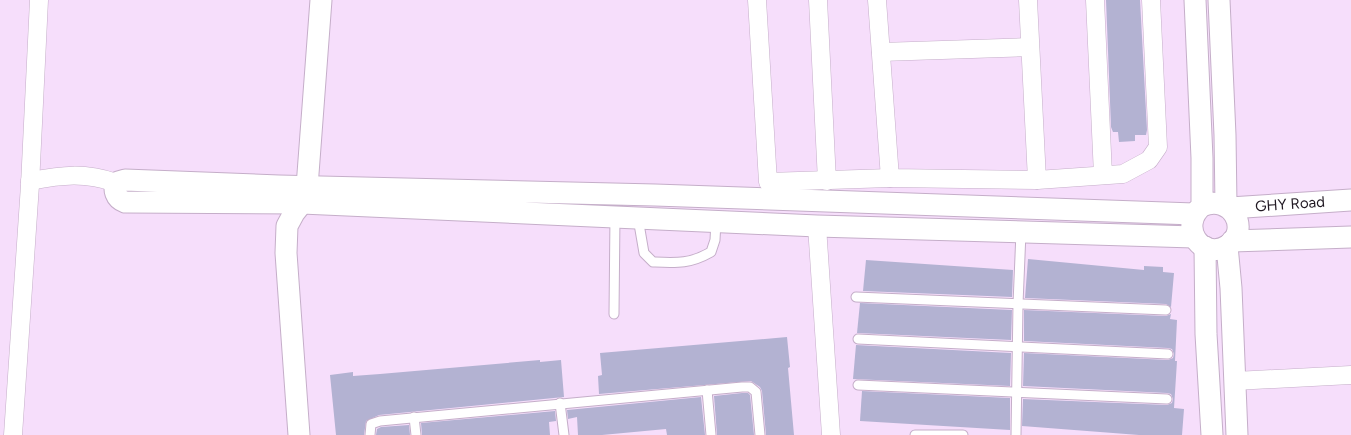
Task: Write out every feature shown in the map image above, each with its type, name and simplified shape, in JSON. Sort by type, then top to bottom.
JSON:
[{"type":"street","points":[[13,435],[30,181],[39,0]]},
{"type":"street","points":[[299,435],[286,253],[287,226],[304,195],[321,0]]},
{"type":"street","points":[[757,0],[768,182],[890,178],[1037,180],[1124,174],[1149,160],[1158,147],[1151,0]]},
{"type":"street","points":[[818,0],[827,181]]},
{"type":"street","points":[[878,0],[890,178]]},
{"type":"street","points":[[1028,0],[1037,180]]},
{"type":"street","points":[[1095,0],[1103,175]]},
{"type":"street","points":[[1195,0],[1202,158],[1198,210],[1191,230],[1200,242],[1212,435]]},
{"type":"street","points":[[1219,0],[1228,207]]},
{"type":"street","points":[[881,52],[1030,47]]},
{"type":"street","points":[[30,181],[59,176],[82,175],[104,179],[116,183],[117,197],[126,202],[304,195],[655,195],[1198,210],[1214,202],[1228,207],[1235,214],[1238,228],[1230,243],[1237,435]]},
{"type":"street","points":[[304,195],[638,218],[1021,232],[1200,242],[1220,249],[1230,243],[1351,237]]},
{"type":"street","name":"GHY Road","points":[[1228,207],[1351,200]]},
{"type":"street","points":[[818,226],[831,435]]},
{"type":"street","points":[[1235,381],[1351,375]]},
{"type":"lane","points":[[614,314],[615,216]]},
{"type":"lane","points":[[638,218],[644,253],[653,262],[673,263],[697,260],[712,252],[716,221]]},
{"type":"lane","points":[[1016,435],[1021,232]]},
{"type":"lane","points":[[856,296],[1166,310]]},
{"type":"lane","points":[[858,339],[1168,354]]},
{"type":"lane","points":[[858,384],[1167,399]]},
{"type":"lane","points":[[370,435],[370,426],[374,422],[742,387],[753,389],[757,396],[760,435]]},
{"type":"lane","points":[[707,390],[711,435]]},
{"type":"lane","points":[[560,403],[564,435]]},
{"type":"lane","points":[[414,417],[416,435]]},
{"type":"lane","points":[[915,435],[963,435]]},
{"type":"building","points":[[1106,0],[1140,0],[1147,130],[1146,135],[1135,135],[1135,141],[1119,142],[1118,132],[1113,132],[1111,127]]},
{"type":"building","points":[[1028,259],[1144,270],[1144,266],[1163,267],[1163,272],[1174,273],[1171,307],[1166,304],[1025,298]]},
{"type":"building","points":[[866,260],[1013,270],[1012,297],[863,291]]},
{"type":"building","points":[[860,303],[1012,310],[1011,340],[857,333]]},
{"type":"building","points":[[1024,310],[1166,316],[1171,314],[1170,319],[1177,320],[1174,408],[1184,409],[1182,435],[1139,435],[1022,426],[1023,399],[1167,405],[1172,403],[1173,399],[1171,394],[1167,393],[1023,386],[1024,353],[1168,360],[1173,358],[1174,354],[1172,349],[1168,348],[1024,341]]},
{"type":"building","points":[[787,337],[794,435],[766,435],[762,391],[760,387],[751,381],[599,394],[598,376],[602,375],[600,353]]},
{"type":"building","points":[[856,345],[1011,353],[1010,386],[853,379]]},
{"type":"building","points":[[540,360],[540,362],[561,360],[564,397],[379,415],[366,421],[364,435],[336,435],[330,375],[353,372],[353,376]]},
{"type":"building","points":[[862,391],[1010,398],[1010,430],[860,421]]},
{"type":"building","points":[[742,393],[750,395],[754,435],[717,435],[714,396]]},
{"type":"building","points":[[701,397],[705,435],[667,435],[666,429],[602,435],[578,435],[577,417],[568,419],[567,410]]},
{"type":"building","points":[[555,411],[556,421],[549,422],[550,435],[422,435],[421,423]]},
{"type":"building","points":[[409,425],[410,435],[376,435],[377,429],[381,427]]}]
